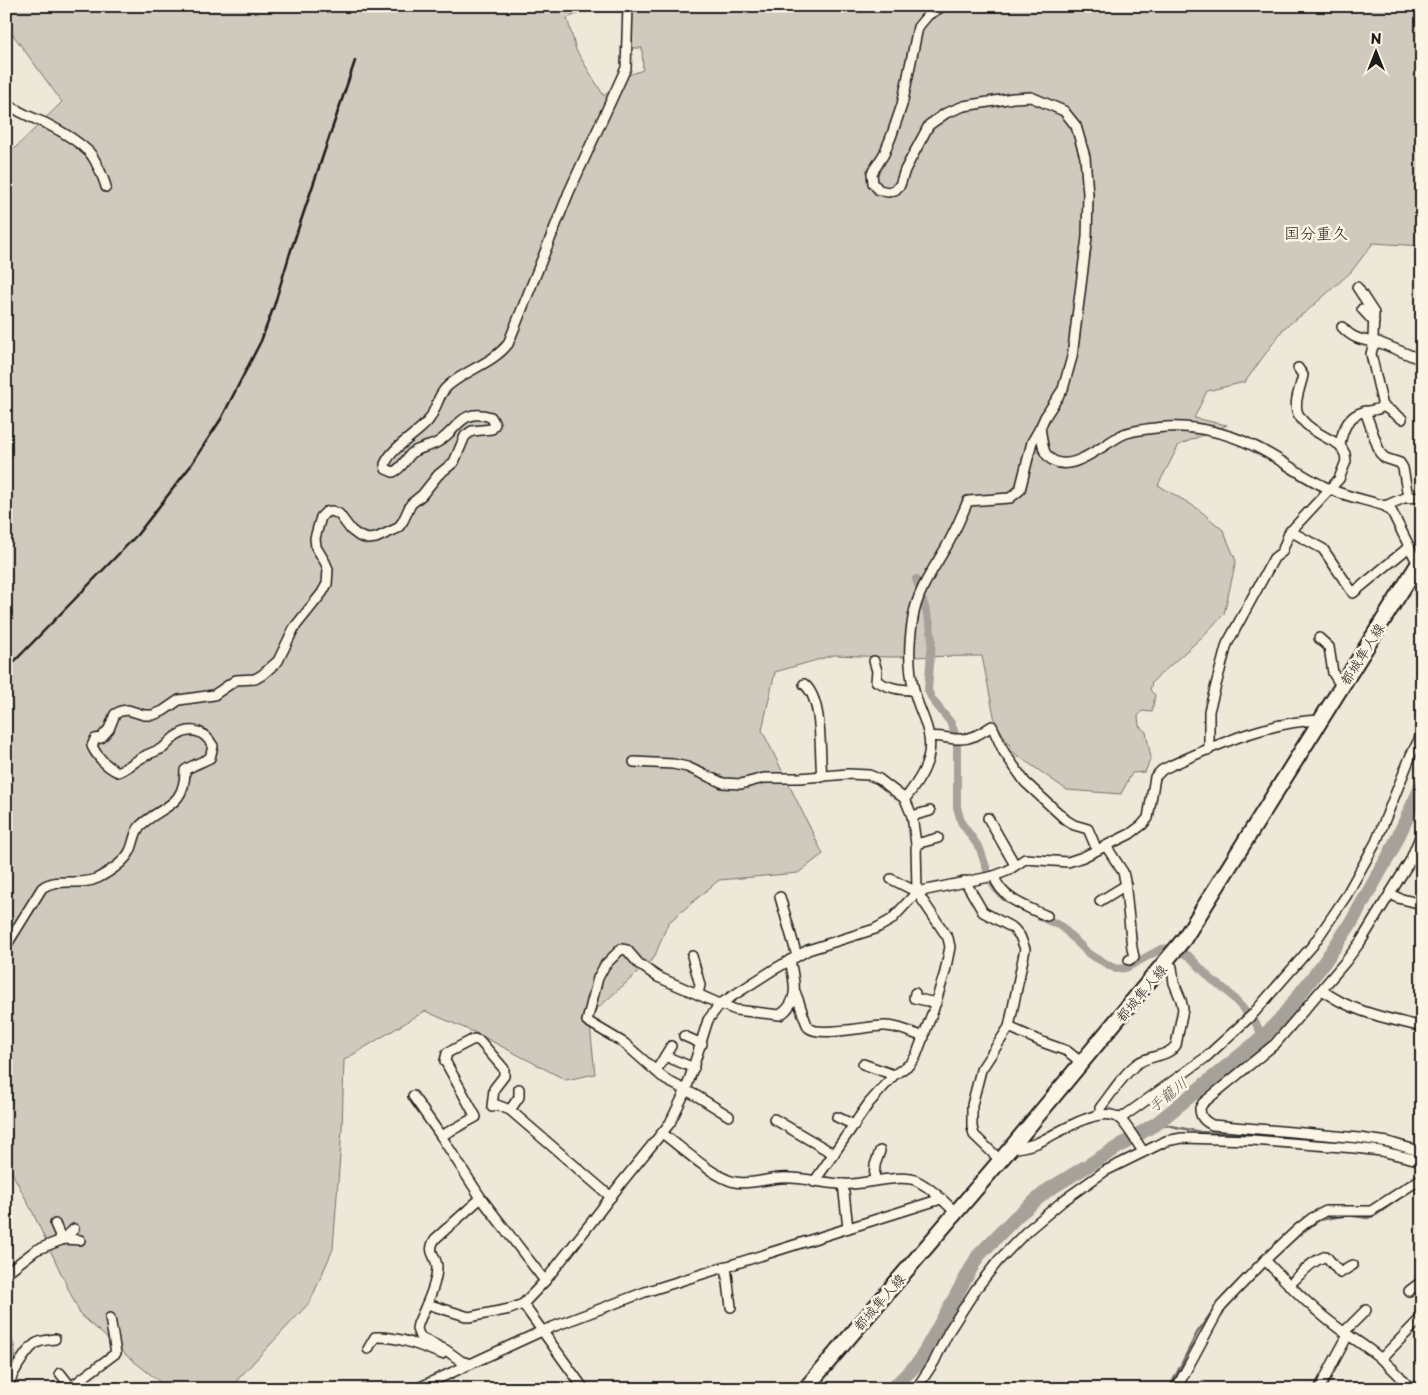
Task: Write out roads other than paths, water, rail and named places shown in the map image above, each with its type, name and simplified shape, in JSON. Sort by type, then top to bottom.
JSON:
[{"type":"main road","name":"都城隼人線","points":[[805,1389],[1010,1149],[1180,945],[1420,561]]},
{"type":"street","points":[[6,946],[42,888],[48,883],[90,881],[118,865],[130,851],[139,827],[176,801],[185,784],[185,770],[210,758],[213,746],[208,738],[204,734],[193,731],[178,735],[163,747],[118,772],[110,768],[94,751],[92,746],[95,739],[101,738],[108,729],[115,714],[128,710],[144,715],[153,715],[163,711],[179,700],[214,694],[236,680],[255,679],[262,676],[278,661],[294,628],[327,584],[328,569],[326,562],[316,548],[315,538],[321,517],[326,512],[332,511],[338,514],[350,530],[368,539],[376,538],[398,528],[404,521],[411,504],[422,496],[438,475],[454,462],[465,436],[472,431],[492,429],[495,424],[491,417],[468,416],[462,419],[438,442],[412,453],[397,471],[393,472],[386,469],[387,459],[428,420],[442,391],[455,380],[495,357],[508,344],[569,192],[626,68],[628,6]]},
{"type":"street","points":[[905,799],[923,775],[930,737],[914,690],[910,664],[912,619],[916,603],[932,568],[953,534],[968,501],[1010,498],[1020,490],[1032,442],[1063,389],[1072,357],[1086,246],[1088,194],[1085,157],[1076,126],[1064,111],[1031,97],[964,106],[946,113],[929,125],[904,170],[900,185],[895,190],[888,192],[879,190],[872,178],[872,173],[892,137],[902,105],[918,27],[928,15],[943,6]]},
{"type":"street","points":[[6,103],[15,110],[50,125],[90,153],[106,187]]},
{"type":"street","points":[[1357,288],[1374,313],[1373,338],[1375,343],[1371,354],[1382,405],[1402,420]]},
{"type":"street","points":[[1362,309],[1374,322]]},
{"type":"street","points":[[1342,327],[1348,334],[1357,339],[1378,342],[1422,360]]},
{"type":"street","points":[[1209,750],[1209,710],[1226,644],[1274,558],[1282,552],[1290,531],[1331,490],[1339,479],[1346,460],[1340,445],[1302,421],[1297,410],[1303,375],[1298,368]]},
{"type":"street","points":[[1340,445],[1342,429],[1349,420],[1361,412],[1375,410],[1382,407],[1382,405]]},
{"type":"street","points":[[1365,412],[1380,453],[1385,458],[1400,463],[1403,468],[1408,498]]},
{"type":"street","points":[[1040,428],[1047,455],[1056,462],[1067,463],[1078,462],[1128,433],[1166,427],[1218,432],[1254,446],[1331,490],[1385,506],[1392,512],[1409,547],[1420,561]]},
{"type":"street","points":[[1385,506],[1408,498],[1422,497]]},
{"type":"street","points":[[1290,531],[1323,549],[1353,593],[1409,547]]},
{"type":"street","points":[[1319,638],[1329,647],[1333,673],[1342,687]]},
{"type":"street","points":[[874,661],[877,671],[876,681],[887,687],[914,690]]},
{"type":"street","points":[[804,684],[815,702],[822,777]]},
{"type":"street","points":[[427,1304],[469,1317],[522,1304],[545,1281],[662,1134],[678,1110],[702,1044],[708,1020],[720,1004],[808,950],[875,930],[891,920],[918,892],[994,876],[1028,859],[1068,862],[1130,834],[1146,821],[1150,809],[1153,780],[1156,775],[1172,765],[1278,725],[1297,720],[1322,720]]},
{"type":"street","points":[[930,737],[940,736],[963,739],[981,734],[992,726],[1004,752],[1025,782],[1066,820],[1074,825],[1088,829],[1123,872],[1134,952],[1134,957],[1129,960]]},
{"type":"street","points":[[1120,1119],[1205,1058],[1252,1015],[1313,945],[1346,896],[1376,842],[1411,755],[1422,734]]},
{"type":"street","points":[[634,762],[673,764],[687,767],[723,783],[741,784],[764,778],[822,777],[848,774],[869,775],[880,779],[905,799],[912,816],[916,844],[918,892],[950,942],[945,972],[924,1037],[912,1062],[894,1075],[869,1102],[814,1182]]},
{"type":"street","points":[[912,816],[930,811]]},
{"type":"street","points":[[988,818],[1015,865]]},
{"type":"street","points":[[1422,832],[1410,861],[1362,941],[1275,1044],[1203,1103],[1200,1108],[1201,1117],[1207,1123],[1220,1126],[1359,1138],[1388,1142],[1422,1152]]},
{"type":"street","points":[[916,844],[938,838]]},
{"type":"street","points":[[994,876],[998,886],[1006,895],[1024,906],[1048,916]]},
{"type":"street","points":[[891,879],[918,892]]},
{"type":"street","points":[[965,881],[983,912],[1013,928],[1024,944],[1024,961],[1009,1027],[981,1070],[972,1105],[972,1127],[976,1137],[1000,1160]]},
{"type":"street","points":[[1100,901],[1126,885]]},
{"type":"street","points":[[1390,893],[1398,898],[1422,904]]},
{"type":"street","points":[[729,1116],[666,1080],[624,1043],[586,1021],[598,978],[605,965],[621,949],[627,950],[639,964],[658,976],[720,1004],[736,1010],[780,1015],[789,1009],[795,992],[793,958],[780,897]]},
{"type":"street","points":[[692,956],[700,984],[698,994]]},
{"type":"street","points":[[1100,1115],[1100,1108],[1133,1068],[1146,1058],[1167,1053],[1176,1045],[1183,1009],[1174,983],[1172,967],[1167,962]]},
{"type":"street","points":[[1323,988],[1362,1006],[1422,1022]]},
{"type":"street","points":[[1323,988],[1341,1002],[1357,1009],[1422,1027]]},
{"type":"street","points":[[795,992],[800,1001],[807,1024],[816,1031],[848,1030],[884,1025],[924,1037]]},
{"type":"street","points":[[915,993],[914,998],[936,1003]]},
{"type":"street","points":[[1009,1027],[1067,1051],[1082,1063]]},
{"type":"street","points":[[684,1036],[702,1044]]},
{"type":"street","points":[[476,1117],[445,1062],[447,1054],[474,1039],[480,1041],[504,1069],[504,1076],[494,1089],[492,1107]]},
{"type":"street","points":[[656,1071],[671,1046]]},
{"type":"street","points":[[665,1056],[694,1068]]},
{"type":"street","points":[[863,1064],[894,1075]]},
{"type":"street","points":[[510,1110],[519,1097],[519,1089]]},
{"type":"street","points":[[413,1096],[481,1198],[545,1281]]},
{"type":"street","points":[[441,1136],[497,1105],[510,1110],[611,1197]]},
{"type":"street","points":[[1010,1149],[1039,1142],[1064,1129],[1105,1114],[1120,1119],[1143,1151]]},
{"type":"street","points":[[837,1117],[854,1125]]},
{"type":"street","points":[[774,1119],[834,1154]]},
{"type":"street","points":[[662,1134],[714,1173],[734,1182],[749,1183],[781,1178],[800,1178],[814,1182],[843,1184],[896,1179],[916,1180],[955,1212]]},
{"type":"street","points":[[916,1389],[934,1362],[976,1288],[998,1261],[1026,1232],[1064,1200],[1105,1171],[1143,1151],[1166,1141],[1198,1137],[1355,1148],[1381,1151],[1422,1161]]},
{"type":"street","points":[[874,1182],[875,1165],[880,1151]]},
{"type":"street","points":[[1176,1389],[1221,1306],[1297,1230],[1312,1218],[1326,1211],[1371,1211],[1422,1178]]},
{"type":"street","points":[[843,1184],[848,1228]]},
{"type":"street","points":[[461,1360],[420,1337],[417,1329],[427,1304],[437,1269],[436,1260],[430,1251],[431,1246],[435,1239],[481,1198]]},
{"type":"street","points":[[416,1389],[542,1331],[645,1292],[941,1199]]},
{"type":"street","points":[[55,1224],[63,1239]]},
{"type":"street","points":[[6,1273],[36,1250],[63,1239],[74,1229]]},
{"type":"street","points":[[63,1239],[80,1240]]},
{"type":"street","points":[[1289,1285],[1304,1272],[1305,1267],[1314,1260],[1326,1256],[1340,1273],[1354,1265]]},
{"type":"street","points":[[1265,1260],[1327,1321],[1382,1359],[1402,1378],[1410,1389]]},
{"type":"street","points":[[726,1266],[731,1307]]},
{"type":"street","points":[[1409,1291],[1422,1282]]},
{"type":"street","points":[[522,1304],[584,1389]]},
{"type":"street","points":[[1319,1389],[1346,1334],[1366,1310]]},
{"type":"street","points":[[1382,1359],[1422,1317]]},
{"type":"street","points":[[60,1373],[70,1388],[116,1353],[110,1318]]},
{"type":"street","points":[[368,1349],[375,1338],[386,1337],[408,1341],[471,1364]]},
{"type":"street","points":[[8,1389],[14,1370],[34,1344],[55,1339]]},
{"type":"waterway","points":[[916,579],[918,585]]},
{"type":"waterway","points":[[923,601],[930,624],[932,640],[928,690],[932,699],[951,723],[956,736]]},
{"type":"waterway","points":[[957,742],[957,807],[961,822],[980,849],[988,873]]},
{"type":"waterway","name":"手籠川","points":[[892,1389],[919,1362],[978,1256],[1016,1217],[1048,1190],[1157,1123],[1263,1037],[1282,1017],[1323,964],[1351,923],[1391,852],[1422,785]]},
{"type":"waterway","points":[[991,881],[1004,897]]},
{"type":"waterway","points":[[1040,917],[1061,926],[1089,954],[1116,969],[1126,968],[1161,949],[1170,948],[1181,952],[1190,957],[1211,979],[1226,990],[1248,1014]]},
{"type":"waterway","points":[[1254,1020],[1263,1037]]},
{"type":"waterway","points":[[1157,1123],[1200,1132],[1314,1138]]},
{"type":"waterway","points":[[1335,1140],[1383,1146],[1418,1155]]},
{"type":"waterway","points":[[1291,1241],[1319,1220],[1348,1215],[1367,1218],[1376,1215],[1410,1191]]},
{"type":"waterway","points":[[1223,1297],[1245,1274]]},
{"type":"waterway","points":[[1169,1389],[1197,1333],[1217,1305]]},
{"type":"waterway","points":[[6,1325],[14,1351],[13,1363],[6,1377]]},
{"type":"railway","points":[[6,670],[137,535],[189,468],[221,419],[261,341],[355,61]]},
{"type":"district","name":"国分重久","points":[[1316,232]]}]
